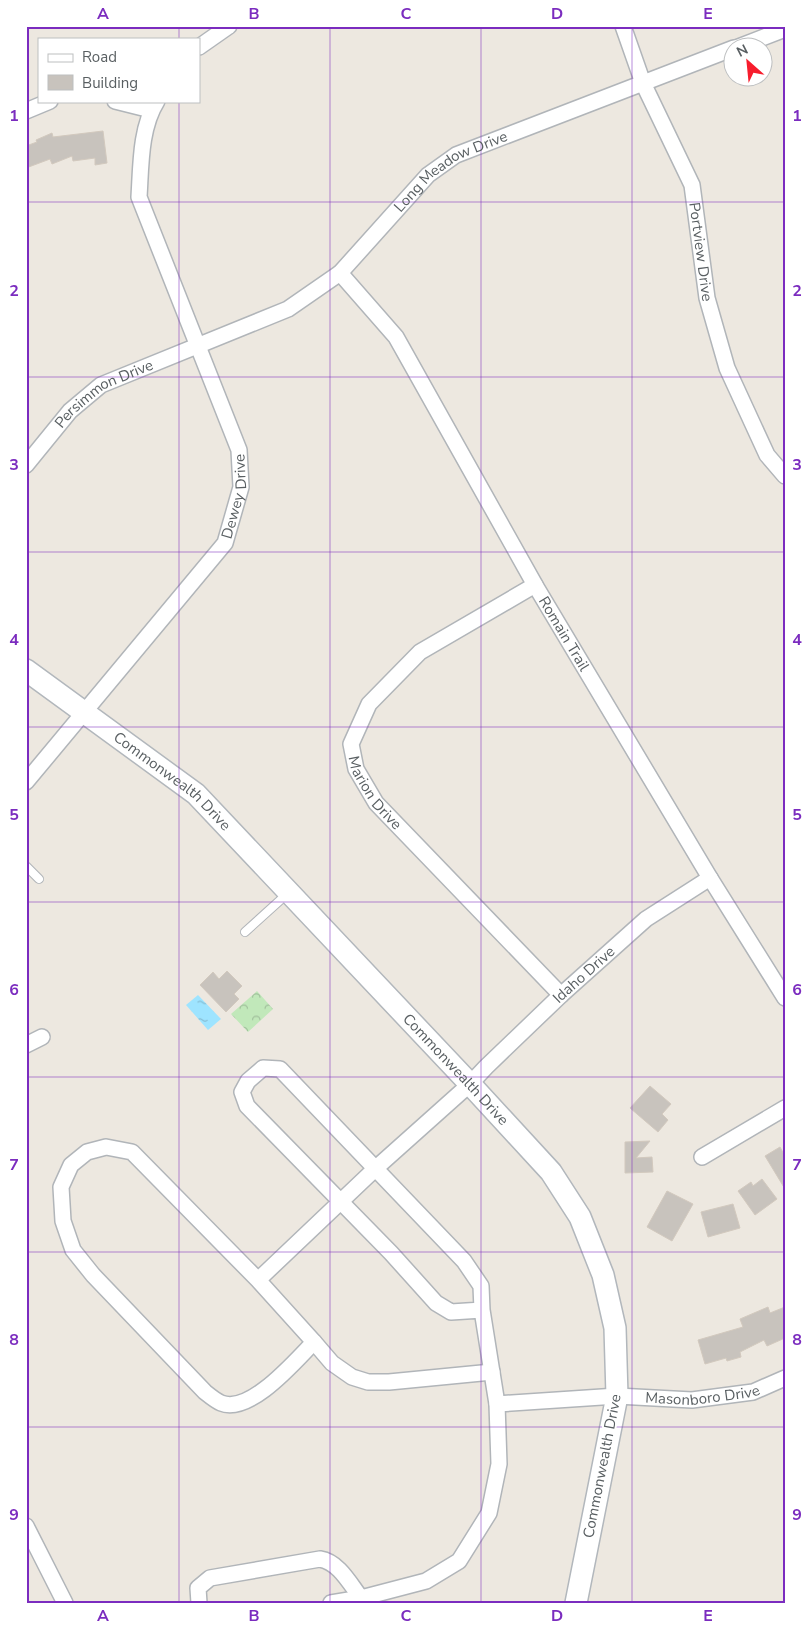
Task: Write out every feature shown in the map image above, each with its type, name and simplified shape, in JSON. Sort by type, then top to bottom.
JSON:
[{"type":"street","points":[[200,46],[228,26]]},
{"type":"street","name":"Portview Drive","points":[[623,26],[643,83],[692,185],[707,298],[727,368],[767,455],[785,476]]},
{"type":"street","name":"Long Meadow Drive","points":[[761,38],[785,29]]},
{"type":"street","name":"Long Meadow Drive","points":[[199,344],[288,309],[340,273],[428,175],[456,155],[724,52]]},
{"type":"street","points":[[26,111],[48,102]]},
{"type":"street","points":[[123,102],[154,106]]},
{"type":"street","name":"Dewey Drive","points":[[26,782],[225,543],[241,487],[240,450],[139,197],[141,153],[154,106]]},
{"type":"street","name":"Romain Trail","points":[[340,273],[396,337],[535,585],[710,878],[785,998]]},
{"type":"street","name":"Persimmon Drive","points":[[26,465],[70,411],[102,385],[199,344]]},
{"type":"street","name":"Marion Drive","points":[[535,585],[420,652],[369,704],[351,744],[356,769],[376,803],[560,995]]},
{"type":"street","name":"Commonwealth Drive","points":[[26,670],[196,794],[551,1172],[580,1217],[603,1275],[613,1319],[617,1396],[576,1603]]},
{"type":"street","name":"Idaho Drive","points":[[258,1280],[376,1168],[470,1084],[560,995],[646,919],[710,878]]},
{"type":"street","points":[[26,1045],[42,1037]]},
{"type":"street","points":[[331,1603],[361,1598],[426,1581],[459,1561],[489,1513],[499,1464],[498,1404],[482,1310],[480,1286],[464,1261],[280,1069],[263,1068],[248,1081],[242,1092],[247,1106],[391,1253],[436,1303],[451,1312],[482,1310]]},
{"type":"street","points":[[702,1157],[785,1108]]},
{"type":"street","points":[[314,1342],[273,1384],[243,1403],[222,1404],[205,1392],[93,1275],[73,1250],[63,1221],[61,1187],[70,1165],[87,1152],[106,1147],[132,1152],[258,1280],[314,1342],[332,1363],[352,1377],[368,1382],[389,1382],[492,1372]]},
{"type":"street","name":"Masonboro Drive","points":[[498,1404],[617,1396],[692,1400],[753,1392],[785,1378]]},
{"type":"street","points":[[26,1526],[65,1603]]},
{"type":"street","points":[[199,1603],[198,1588],[210,1578],[320,1559],[328,1560],[337,1568],[361,1598]]},
{"type":"lane","points":[[26,866],[39,879]]},
{"type":"lane","points":[[245,932],[288,892]]},
{"type":"green space","points":[[257,991],[273,1009],[248,1032],[231,1014]]},
{"type":"water","points":[[198,995],[221,1019],[208,1030],[186,1005]]},
{"type":"building","points":[[103,131],[107,163],[95,165],[95,158],[73,161],[72,156],[52,164],[50,159],[26,168],[26,146],[37,142],[36,140],[52,133],[53,137]]},
{"type":"building","points":[[227,971],[242,986],[234,994],[239,999],[226,1012],[200,985],[213,972],[219,979]]},
{"type":"building","points":[[650,1086],[671,1104],[662,1114],[668,1120],[658,1132],[630,1108]]},
{"type":"building","points":[[650,1141],[636,1158],[652,1157],[653,1172],[625,1173],[625,1142]]},
{"type":"building","points":[[780,1147],[785,1156],[785,1189],[765,1156]]},
{"type":"building","points":[[762,1179],[777,1199],[755,1215],[738,1191],[751,1182],[753,1186]]},
{"type":"building","points":[[667,1191],[693,1204],[672,1241],[647,1227]]},
{"type":"building","points":[[733,1204],[740,1228],[708,1237],[701,1212]]},
{"type":"building","points":[[768,1307],[770,1313],[785,1307],[785,1338],[767,1346],[764,1340],[740,1352],[741,1357],[727,1361],[726,1358],[705,1364],[698,1340],[743,1327],[740,1319]]}]
